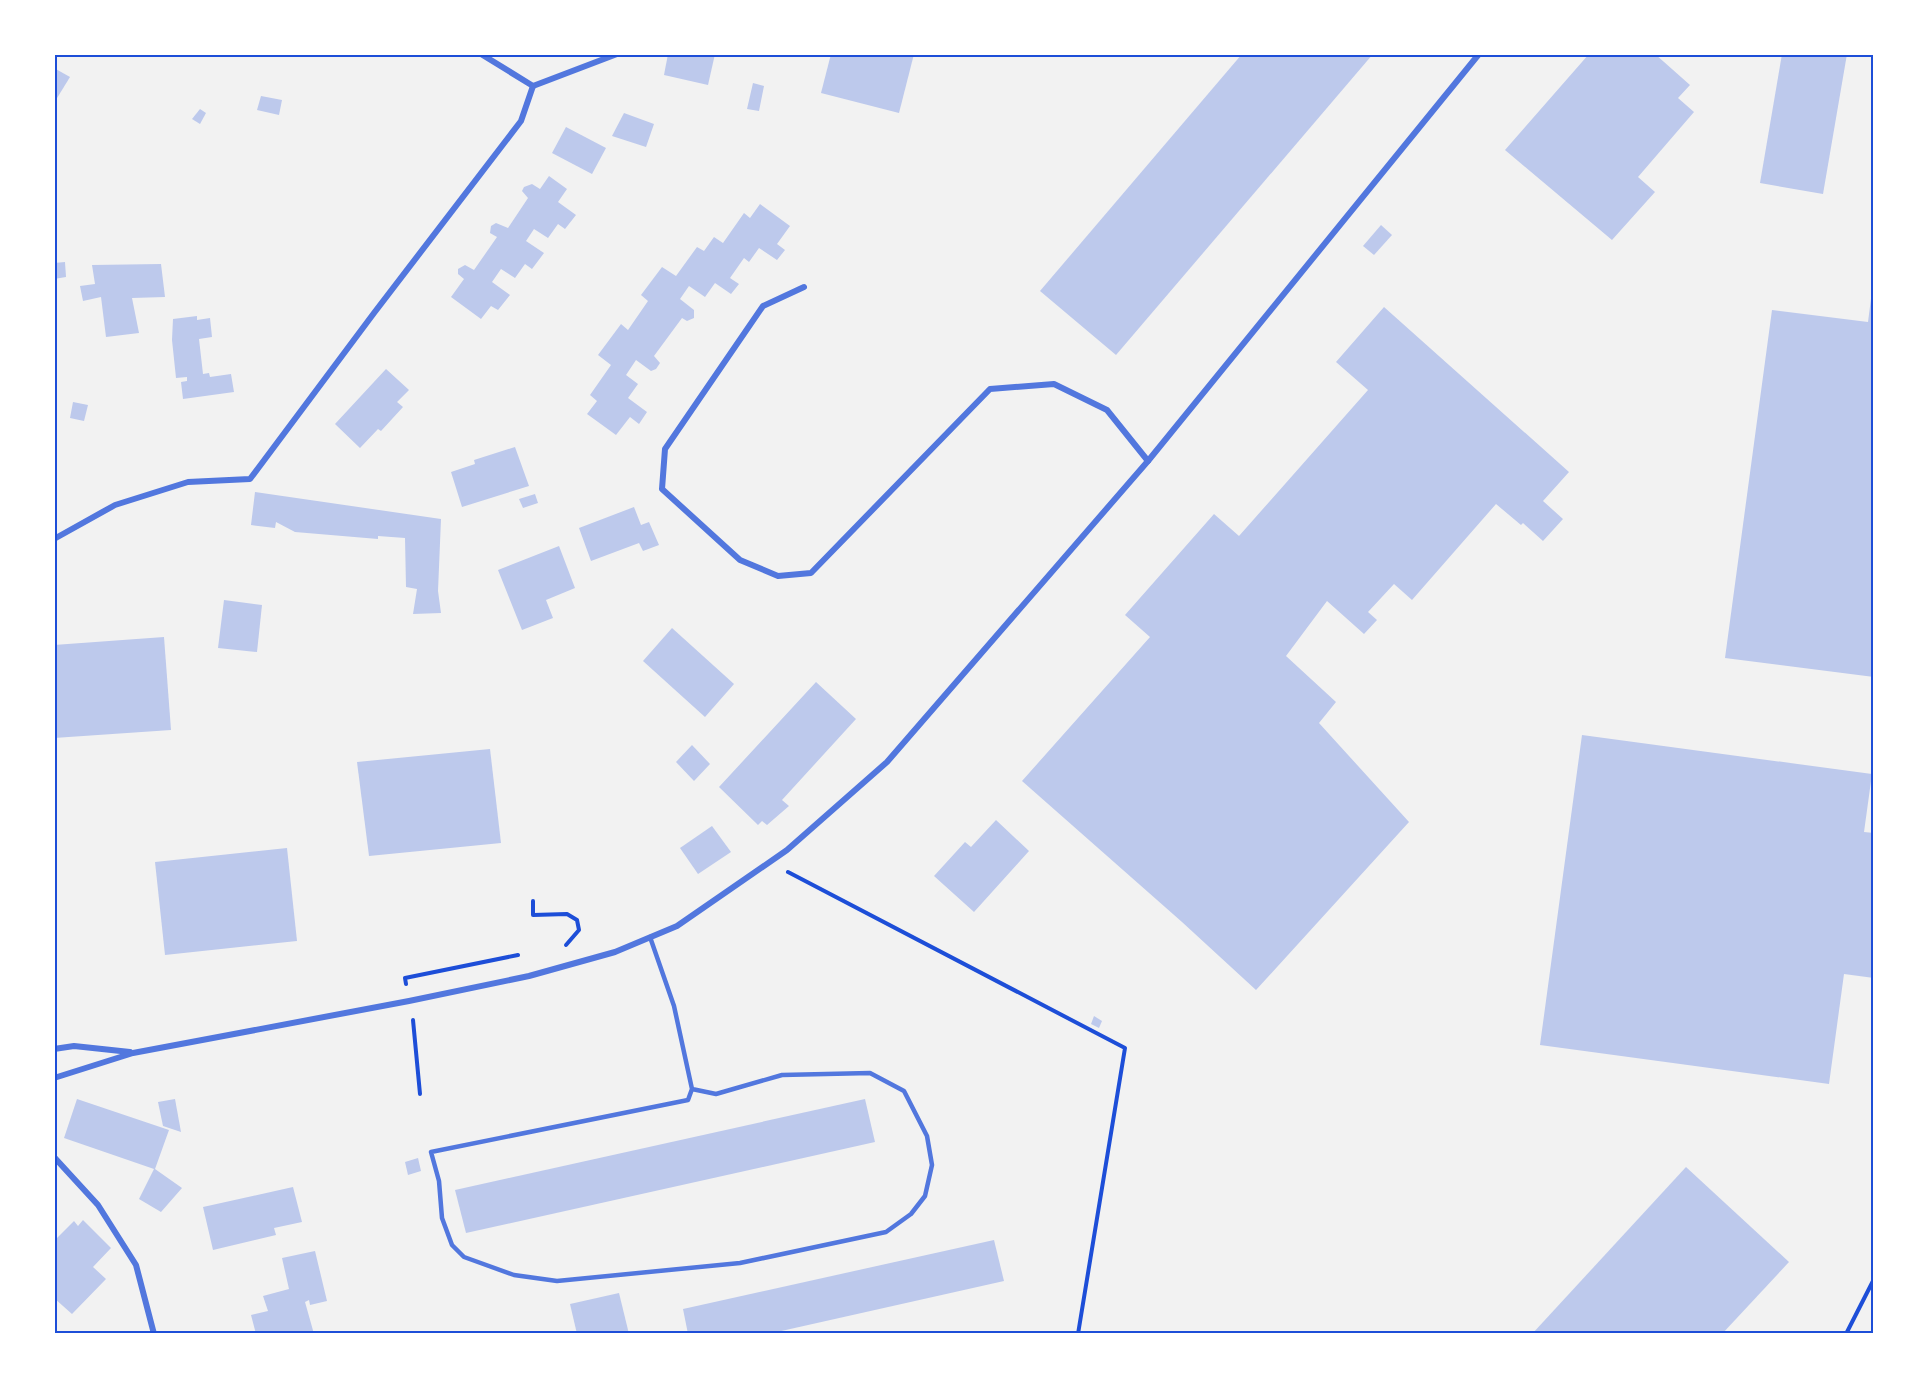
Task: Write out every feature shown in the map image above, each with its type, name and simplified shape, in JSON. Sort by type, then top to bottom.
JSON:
[{"type":"street","points":[[481,54],[533,86]]},
{"type":"street","points":[[533,86],[617,54]]},
{"type":"street","points":[[54,1078],[133,1053],[410,1001],[529,976],[615,952],[677,926],[787,850],[887,762],[1148,461],[1479,54]]},
{"type":"street","points":[[54,539],[116,505],[178,485],[188,482],[250,479],[521,121],[533,86]]},
{"type":"street","points":[[804,287],[763,306],[664,449],[662,489],[740,560],[778,576],[812,573],[990,389],[1054,384],[1107,410],[1148,461]]},
{"type":"street","points":[[54,1049],[74,1046],[133,1053]]},
{"type":"street","points":[[54,1157],[98,1205],[136,1264],[154,1334]]},
{"type":"lane","points":[[650,937],[674,1006],[692,1089],[688,1100],[431,1152],[439,1181],[442,1218],[452,1245],[464,1257],[514,1275],[557,1281],[740,1263],[886,1232],[911,1214],[925,1196],[932,1165],[927,1136],[904,1091],[870,1073],[782,1075],[716,1094],[692,1089]]},
{"type":"path","points":[[769,862],[1125,1048],[1078,1334]]},
{"type":"path","points":[[1846,1334],[1874,1279]]},
{"type":"building","points":[[668,54],[715,54],[708,85],[664,75]]},
{"type":"building","points":[[831,54],[914,54],[899,113],[821,93]]},
{"type":"building","points":[[1242,54],[1373,54],[1116,355],[1040,291]]},
{"type":"building","points":[[1589,54],[1655,54],[1690,85],[1678,98],[1694,112],[1638,177],[1655,192],[1612,240],[1505,150]]},
{"type":"building","points":[[1782,54],[1847,54],[1823,194],[1760,183]]},
{"type":"building","points":[[54,68],[70,77],[54,103]]},
{"type":"building","points":[[753,83],[764,86],[759,111],[747,109]]},
{"type":"building","points":[[261,96],[282,100],[279,115],[257,110]]},
{"type":"building","points":[[200,109],[206,113],[200,124],[192,119]]},
{"type":"building","points":[[624,113],[654,124],[646,147],[612,136]]},
{"type":"building","points":[[566,127],[606,148],[592,174],[552,153]]},
{"type":"building","points":[[549,176],[567,189],[558,202],[576,215],[565,229],[558,224],[548,238],[534,229],[526,241],[544,253],[532,269],[525,264],[515,278],[501,269],[492,282],[510,295],[498,310],[491,306],[481,319],[451,297],[464,279],[458,274],[458,269],[465,265],[474,270],[497,237],[490,233],[491,226],[496,223],[508,228],[528,198],[522,191],[524,187],[532,184],[540,189]]},
{"type":"building","points":[[760,204],[790,226],[777,244],[785,250],[777,260],[759,248],[749,262],[744,258],[730,278],[739,284],[731,294],[715,283],[705,297],[689,286],[680,299],[694,310],[694,318],[687,321],[682,318],[654,356],[660,363],[656,369],[651,371],[636,360],[626,375],[638,384],[628,398],[647,412],[639,424],[630,417],[616,435],[587,414],[597,401],[590,395],[611,365],[598,355],[621,324],[628,330],[648,301],[641,295],[662,267],[676,276],[697,247],[704,251],[714,237],[723,243],[744,213],[750,218]]},
{"type":"building","points":[[1381,225],[1392,235],[1374,255],[1363,246]]},
{"type":"building","points":[[65,262],[66,277],[54,279],[54,263]]},
{"type":"building","points":[[161,264],[165,297],[132,298],[139,333],[106,337],[101,297],[83,301],[80,286],[95,284],[92,265]]},
{"type":"building","points":[[1873,283],[1874,677],[1725,658],[1772,310],[1868,322]]},
{"type":"building","points":[[1384,307],[1569,472],[1543,501],[1563,519],[1543,541],[1496,504],[1412,600],[1394,584],[1368,612],[1377,620],[1364,634],[1327,601],[1286,656],[1336,702],[1319,723],[1409,822],[1256,990],[1022,781],[1150,637],[1125,615],[1214,514],[1239,536],[1368,390],[1336,362]]},
{"type":"building","points":[[197,316],[197,320],[210,318],[212,337],[199,339],[203,374],[209,373],[210,377],[231,374],[234,392],[183,399],[181,382],[187,381],[187,377],[176,378],[172,340],[173,319]]},
{"type":"building","points":[[386,369],[409,390],[397,402],[403,407],[381,431],[378,429],[360,448],[335,424]]},
{"type":"building","points":[[73,402],[88,405],[84,421],[70,418]]},
{"type":"building","points":[[515,447],[529,486],[462,507],[451,472],[475,464],[474,460]]},
{"type":"building","points":[[255,492],[441,519],[438,591],[441,613],[413,614],[417,589],[406,587],[405,538],[378,536],[378,539],[295,532],[276,522],[275,528],[251,525]]},
{"type":"building","points":[[535,494],[538,503],[523,508],[519,499]]},
{"type":"building","points":[[634,507],[641,525],[649,522],[659,545],[643,551],[639,543],[591,561],[579,528]]},
{"type":"building","points":[[559,546],[575,588],[546,600],[553,618],[522,630],[498,570]]},
{"type":"building","points":[[224,600],[262,605],[257,652],[218,648]]},
{"type":"building","points":[[672,628],[734,684],[705,717],[643,661]]},
{"type":"building","points":[[164,637],[171,730],[54,738],[54,645]]},
{"type":"building","points":[[816,682],[856,719],[782,800],[789,806],[767,825],[762,821],[758,825],[719,787]]},
{"type":"building","points":[[1582,735],[1872,774],[1864,832],[1874,833],[1874,978],[1844,974],[1829,1084],[1540,1045]]},
{"type":"building","points":[[692,745],[710,764],[694,781],[676,762]]},
{"type":"building","points":[[490,749],[501,843],[369,856],[357,762]]},
{"type":"building","points":[[996,820],[1029,851],[974,912],[934,876],[965,842],[971,847]]},
{"type":"building","points":[[712,826],[731,852],[698,874],[680,848]]},
{"type":"building","points":[[287,848],[297,941],[165,955],[155,862]]},
{"type":"building","points":[[1094,1016],[1102,1021],[1099,1028],[1091,1024]]},
{"type":"building","points":[[77,1099],[169,1130],[155,1169],[182,1188],[161,1212],[139,1199],[154,1169],[64,1138]]},
{"type":"building","points":[[175,1099],[181,1132],[163,1126],[158,1102]]},
{"type":"building","points":[[865,1099],[875,1142],[466,1233],[455,1190]]},
{"type":"building","points":[[418,1158],[421,1171],[408,1175],[405,1162]]},
{"type":"building","points":[[1686,1167],[1789,1262],[1722,1334],[1532,1334]]},
{"type":"building","points":[[293,1187],[302,1222],[274,1228],[276,1235],[213,1250],[203,1207]]},
{"type":"building","points":[[83,1220],[111,1248],[93,1267],[106,1279],[72,1314],[54,1298],[54,1241],[74,1221],[78,1226]]},
{"type":"building","points":[[994,1240],[1004,1281],[768,1334],[688,1334],[683,1309]]},
{"type":"building","points":[[315,1251],[327,1301],[310,1305],[309,1300],[305,1302],[314,1334],[256,1334],[251,1315],[268,1311],[263,1296],[289,1289],[282,1258]]},
{"type":"building","points":[[619,1293],[629,1334],[577,1334],[570,1304]]}]
